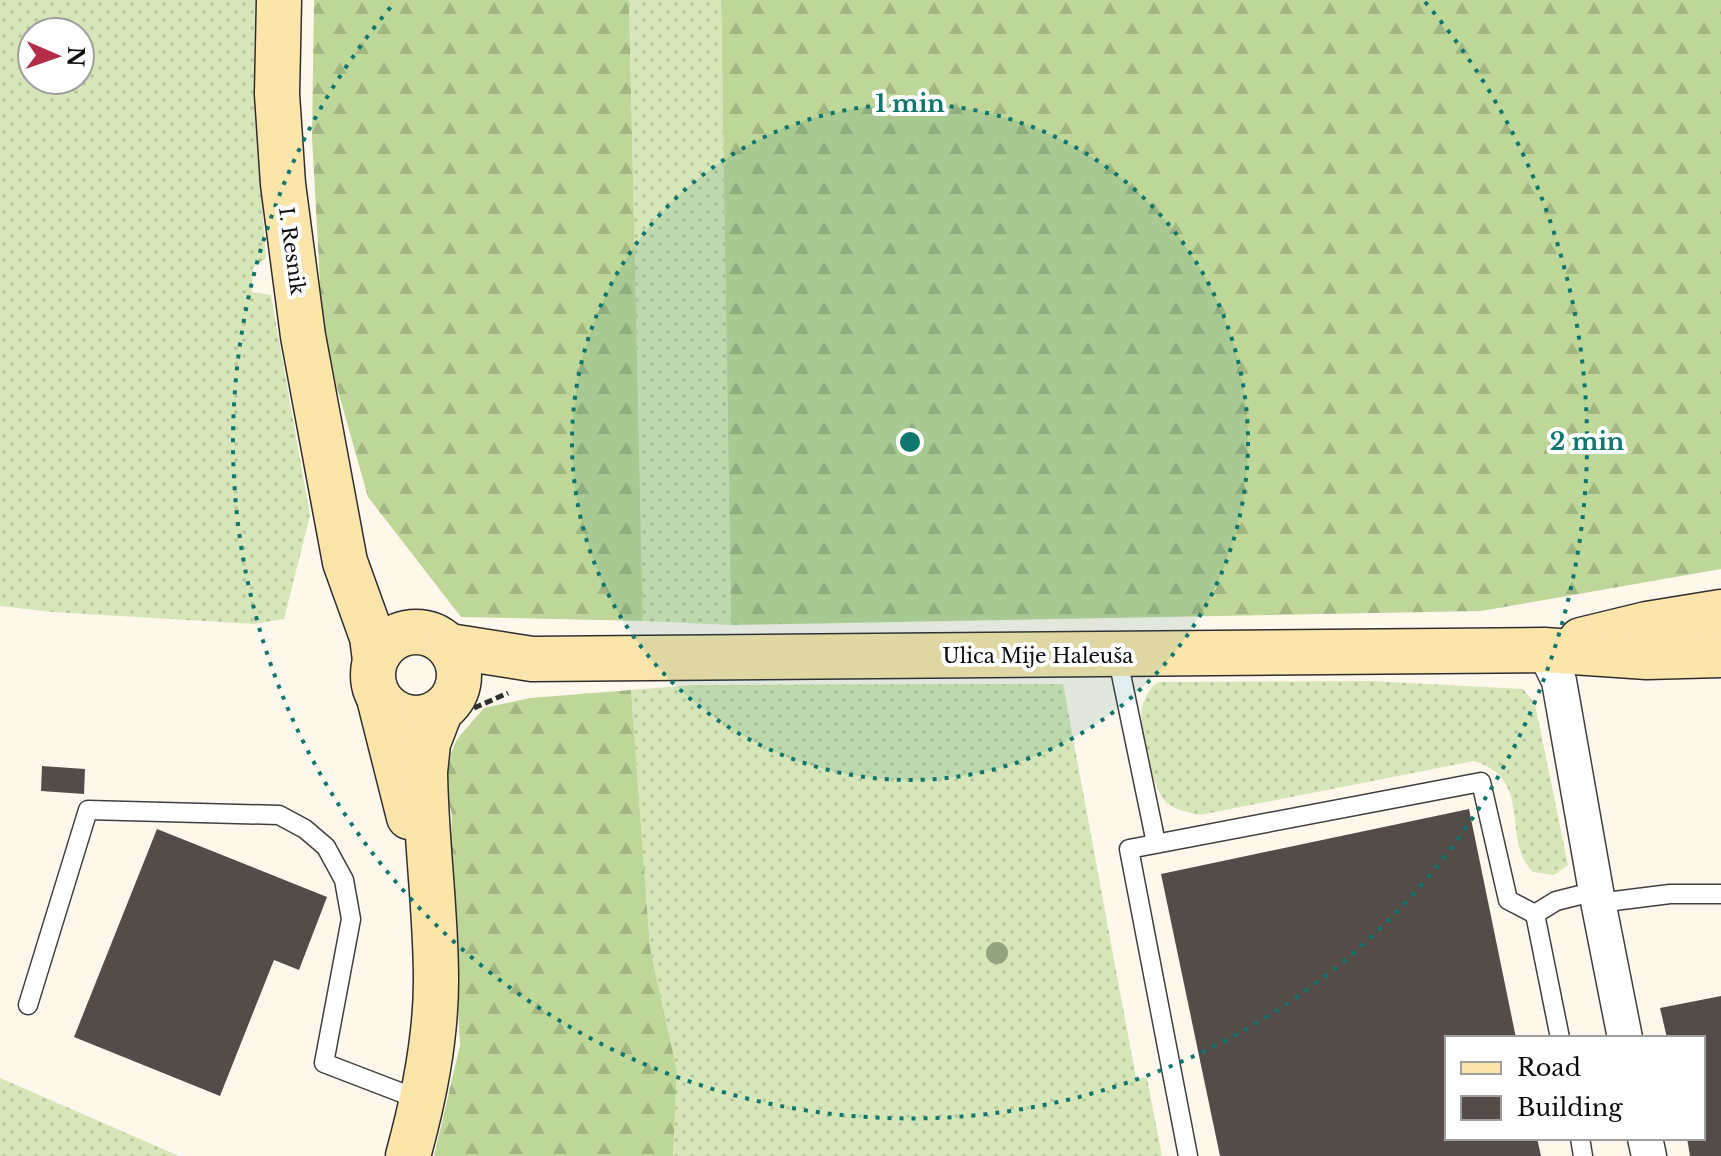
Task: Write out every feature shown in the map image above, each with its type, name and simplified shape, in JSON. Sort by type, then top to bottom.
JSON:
[{"type":"main road","name":"I. Resnik","points":[[279,0],[277,94],[283,184],[303,336],[345,562],[372,637],[377,679],[409,819],[429,880]]},
{"type":"main road","name":"I. Resnik","points":[[333,500],[373,584],[398,615],[432,638]]},
{"type":"main road","name":"Ulica Mije Haleuša","points":[[1544,650],[1624,629],[1721,612]]},
{"type":"main road","points":[[408,1156],[423,1101],[433,1031],[436,981],[425,772],[428,743],[445,706],[458,688],[460,673],[457,659],[432,638],[402,633],[391,639],[377,679],[388,708],[413,719],[445,706]]},
{"type":"main road","name":"Ulica Mije Haleuša","points":[[432,638],[532,659],[1544,650],[1647,657],[1721,655]]},
{"type":"main road","name":"Ulica Mije Haleuša","points":[[445,706],[477,682],[532,659]]},
{"type":"street","points":[[1544,650],[1559,681],[1625,1036]]},
{"type":"lane","points":[[1117,655],[1156,843]]},
{"type":"lane","points":[[1188,1156],[1129,849],[1481,782],[1508,900],[1535,914]]},
{"type":"lane","points":[[28,1005],[88,810],[279,815],[305,829],[326,847],[344,880],[351,919],[324,1063],[423,1101]]},
{"type":"lane","points":[[1535,914],[1556,901],[1721,894]]},
{"type":"lane","points":[[1535,914],[1560,1036]]},
{"type":"green space","points":[[0,0],[256,0],[254,86],[266,258],[253,268],[252,292],[271,295],[310,515],[284,619],[254,624],[0,606]]},
{"type":"green space","points":[[314,0],[629,0],[643,621],[461,617],[368,497],[323,338],[312,136]]},
{"type":"green space","points":[[629,0],[721,0],[731,625],[643,621]]},
{"type":"green space","points":[[721,0],[1721,0],[1721,569],[1481,611],[731,625]]},
{"type":"green space","points":[[1370,681],[1523,689],[1535,704],[1568,865],[1554,875],[1533,872],[1523,859],[1511,796],[1504,782],[1493,770],[1474,761],[1200,815],[1174,807],[1161,795],[1147,757],[1141,716],[1146,696],[1158,682]]},
{"type":"green space","points":[[1063,684],[1136,1078],[1147,1078],[1162,1156],[673,1156],[677,1071],[650,948],[631,690],[693,685]]},
{"type":"green space","points":[[631,690],[650,948],[677,1071],[673,1156],[434,1156],[460,1045],[450,861],[452,814],[441,777],[457,739],[484,708],[530,698]]},
{"type":"green space","points":[[0,1078],[179,1156],[0,1156]]},
{"type":"building","points":[[42,766],[85,769],[84,794],[41,791]]},
{"type":"building","points":[[1469,809],[1516,1036],[1445,1036],[1445,1140],[1537,1140],[1541,1156],[1220,1156],[1161,874]]},
{"type":"building","points":[[157,829],[327,897],[299,970],[274,960],[220,1096],[74,1037]]},
{"type":"building","points":[[1721,996],[1721,1156],[1690,1156],[1687,1140],[1705,1140],[1705,1036],[1667,1036],[1660,1008]]}]
